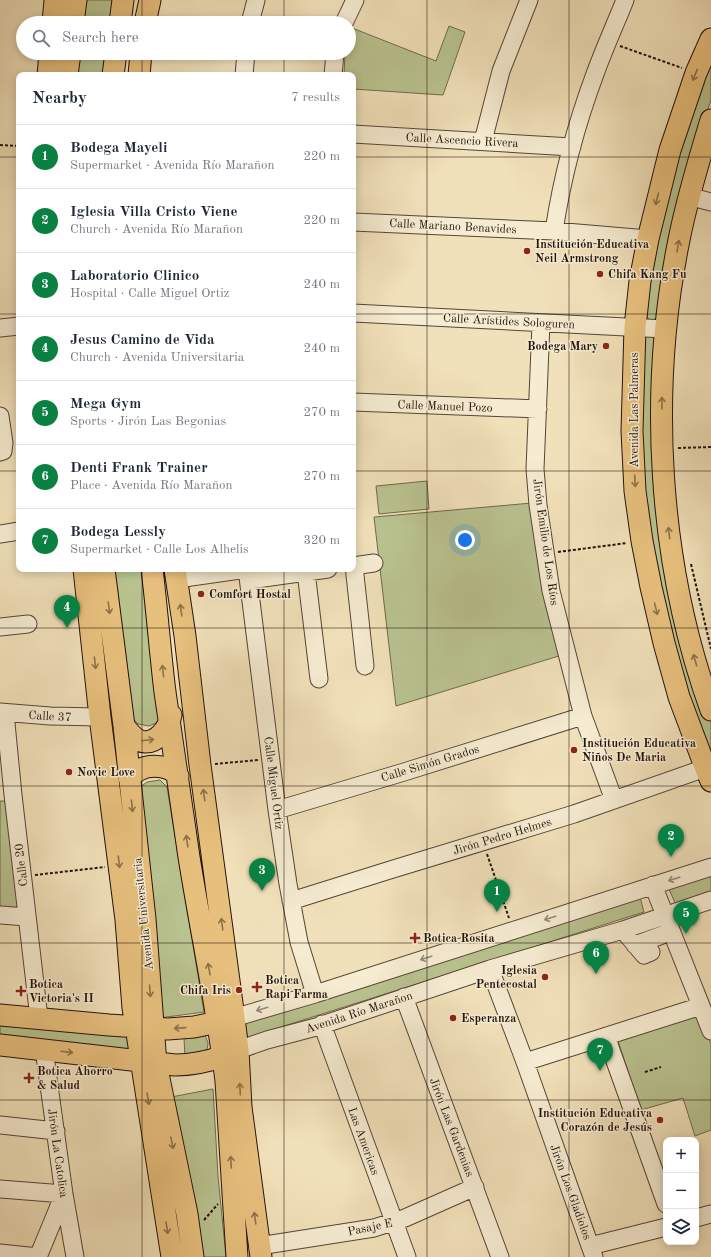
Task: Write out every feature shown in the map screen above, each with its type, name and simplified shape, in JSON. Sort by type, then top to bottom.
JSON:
[{"type":"main road","points":[[54,16],[55,0]]},
{"type":"main road","points":[[74,16],[76,0]]},
{"type":"main road","points":[[121,16],[123,0]]},
{"type":"main road","points":[[147,16],[150,0]]},
{"type":"main road","name":"Avenida Las Palmeras","points":[[709,772],[679,697],[664,643],[651,587],[642,541],[635,491],[632,431],[635,327],[640,282],[648,239],[670,150],[696,73],[711,39]]},
{"type":"main road","points":[[48,72],[49,60]]},
{"type":"main road","points":[[67,72],[69,60]]},
{"type":"main road","points":[[113,72],[115,60]]},
{"type":"main road","points":[[139,72],[140,60]]},
{"type":"main road","points":[[711,120],[688,196],[678,240],[665,329],[662,389],[662,448],[665,501],[673,561],[692,650],[711,710]]},
{"type":"main road","name":"Avenida Universitaria","points":[[84,572],[100,717],[120,866],[135,919]]},
{"type":"main road","name":"Avenida Universitaria","points":[[104,572],[124,726],[129,778],[135,919],[144,1027],[172,1257]]},
{"type":"main road","points":[[152,572],[165,691],[190,859],[226,1020]]},
{"type":"main road","points":[[176,574],[200,765],[230,1053],[226,1081],[242,1186],[260,1252]]},
{"type":"main road","points":[[124,726],[130,734],[141,741],[150,741],[158,738],[170,722],[185,636]]},
{"type":"main road","points":[[129,778],[138,770],[158,766],[175,773],[178,776]]},
{"type":"main road","points":[[0,1015],[168,1029],[194,1028],[226,1020]]},
{"type":"main road","name":"Avenida Río Marañon","points":[[0,1045],[188,1065],[206,1062],[230,1053]]},
{"type":"main road","name":"Avenida Universitaria","points":[[149,1062],[187,1214],[193,1257]]},
{"type":"main road","points":[[237,1257],[242,1186]]},
{"type":"main road","points":[[182,1257],[187,1214]]},
{"type":"street","points":[[252,16],[256,0]]},
{"type":"street","points":[[347,16],[355,0]]},
{"type":"street","points":[[484,141],[501,71],[529,0]]},
{"type":"street","points":[[554,231],[557,208],[572,147],[595,73],[625,0]]},
{"type":"street","points":[[244,72],[245,60]]},
{"type":"street","points":[[333,72],[334,60]]},
{"type":"street","name":"Calle Ascencio Rivera","points":[[356,134],[572,147]]},
{"type":"street","points":[[688,196],[711,202]]},
{"type":"street","name":"Calle Mariano Benavides","points":[[356,222],[554,231],[648,239]]},
{"type":"street","name":"Calle Arístides Sologuren","points":[[356,313],[665,329]]},
{"type":"street","name":"Jirón Emilio de Los Ríos","points":[[541,323],[535,469],[538,505],[551,591],[583,716],[614,800]]},
{"type":"street","points":[[0,328],[16,326]]},
{"type":"street","name":"Calle Manuel Pozo","points":[[356,402],[538,409]]},
{"type":"street","points":[[0,416],[4,443],[3,452],[0,452]]},
{"type":"street","points":[[0,534],[16,531]]},
{"type":"street","points":[[356,566],[374,563]]},
{"type":"street","points":[[176,574],[306,572],[320,679]]},
{"type":"street","points":[[354,572],[365,666]]},
{"type":"street","name":"Calle Miguel Ortiz","points":[[248,573],[276,810],[299,942],[315,994]]},
{"type":"street","points":[[0,626],[28,624]]},
{"type":"street","name":"Calle 37","points":[[2,713],[100,717]]},
{"type":"street","name":"Calle 20","points":[[2,713],[6,795],[23,876],[39,1018]]},
{"type":"street","name":"Calle Simón Grados","points":[[276,810],[408,771],[583,716]]},
{"type":"street","name":"Jirón Pedro Helmes","points":[[291,901],[574,814],[614,800],[709,772]]},
{"type":"street","points":[[226,1020],[315,994],[711,867]]},
{"type":"street","points":[[653,885],[663,936],[701,1006],[711,1031]]},
{"type":"street","name":"Avenida Río Marañon","points":[[230,1053],[266,1040],[322,1024],[490,969],[623,930],[663,936],[711,900]]},
{"type":"street","points":[[0,915],[27,917]]},
{"type":"street","points":[[623,930],[644,955],[663,936]]},
{"type":"street","name":"Jirón Los Gladiolos","points":[[490,969],[525,1062],[592,1252]]},
{"type":"street","name":"Jirón Las Gardenias","points":[[404,997],[500,1257]]},
{"type":"street","points":[[525,1062],[701,1006]]},
{"type":"street","name":"Las Americas","points":[[322,1024],[407,1257]]},
{"type":"street","points":[[606,1036],[663,1196]]},
{"type":"street","name":"Jirón La Catolica","points":[[44,1049],[64,1194],[75,1257]]},
{"type":"street","points":[[0,1125],[56,1131]]},
{"type":"street","name":"Pasaje E","points":[[260,1252],[374,1228],[394,1222],[475,1187]]},
{"type":"street","points":[[0,1189],[64,1194],[38,1257],[0,1253]]},
{"type":"street","points":[[699,1217],[711,1214]]},
{"type":"street","points":[[592,1252],[663,1228]]},
{"type":"path","points":[[608,41],[696,73]]},
{"type":"path","points":[[0,145],[16,146]]},
{"type":"path","points":[[662,448],[711,447]]},
{"type":"path","points":[[546,554],[642,541]]},
{"type":"path","points":[[690,557],[711,648]]},
{"type":"path","points":[[200,765],[271,759]]},
{"type":"path","points":[[482,842],[513,930]]},
{"type":"path","points":[[23,876],[120,866]]},
{"type":"path","points":[[645,1072],[661,1066]]},
{"type":"path","points":[[190,1236],[242,1186]]},
{"type":"green space","points":[[82,0],[114,0],[112,16],[80,16]]},
{"type":"green space","points":[[449,26],[465,32],[443,95],[356,89],[356,72],[344,72],[345,60],[356,60],[356,30],[436,61]]},
{"type":"green space","points":[[711,59],[711,100],[696,144],[659,315],[656,319],[651,319],[645,314],[663,203]]},
{"type":"green space","points":[[75,60],[107,60],[106,72],[74,72]]},
{"type":"green space","points":[[645,333],[656,337],[655,417],[711,719],[711,756],[706,754],[661,604],[640,464]]},
{"type":"green space","points":[[427,481],[429,509],[379,514],[376,486]]},
{"type":"green space","points":[[532,503],[562,655],[396,706],[374,517]]},
{"type":"green space","points":[[111,572],[141,572],[161,721],[149,726],[138,724],[129,714]]},
{"type":"green space","points":[[160,780],[167,787],[204,1012],[159,1018],[139,788],[147,782]]},
{"type":"green space","points":[[0,801],[7,801],[19,908],[0,907]]},
{"type":"green space","points":[[711,875],[711,893],[676,905],[668,887]]},
{"type":"green space","points":[[640,897],[644,912],[240,1040],[236,1023]]},
{"type":"green space","points":[[698,1012],[711,1044],[711,1130],[695,1136],[683,1098],[641,1110],[617,1038]]},
{"type":"green space","points":[[0,1021],[142,1035],[144,1054],[0,1039]]},
{"type":"green space","points":[[205,1035],[208,1044],[206,1051],[203,1054],[185,1060],[184,1037]]},
{"type":"green space","points":[[213,1089],[218,1176],[226,1257],[199,1257],[166,1098]]},
{"type":"place","name":"Institución Educativa Neil Armstrong","points":[[527,251]]},
{"type":"place","name":"Chifa Kang Fu","points":[[600,274]]},
{"type":"place","name":"Bodega Mary","points":[[606,346]]},
{"type":"place","name":"Comfort Hostal","points":[[201,594]]},
{"type":"place","name":"Jesus Camino de Vida","points":[[67,628]]},
{"type":"place","name":"Institución Educativa Niños De Maria","points":[[574,750]]},
{"type":"place","name":"Novic Love","points":[[69,772]]},
{"type":"place","name":"Iglesia Villa Cristo Viene","points":[[671,857]]},
{"type":"place","name":"Laboratorio Clinico","points":[[262,891]]},
{"type":"place","name":"Bodega Mayeli","points":[[497,912]]},
{"type":"place","name":"Mega Gym","points":[[686,934]]},
{"type":"place","name":"Botica Rosita","points":[[415,938]]},
{"type":"place","name":"Denti Frank Trainer","points":[[596,974]]},
{"type":"place","name":"Iglesia Pentecostal","points":[[545,977]]},
{"type":"place","name":"Botica Rapi Farma","points":[[257,987]]},
{"type":"place","name":"Chifa Iris","points":[[239,990]]},
{"type":"place","name":"Botica Victoria's II","points":[[21,991]]},
{"type":"place","name":"Esperanza","points":[[453,1018]]},
{"type":"place","name":"Bodega Lessly","points":[[600,1071]]},
{"type":"place","name":"Botica Ahorro & Salud","points":[[29,1078]]},
{"type":"place","name":"Institución Educativa Corazón de Jesús","points":[[660,1120]]}]
